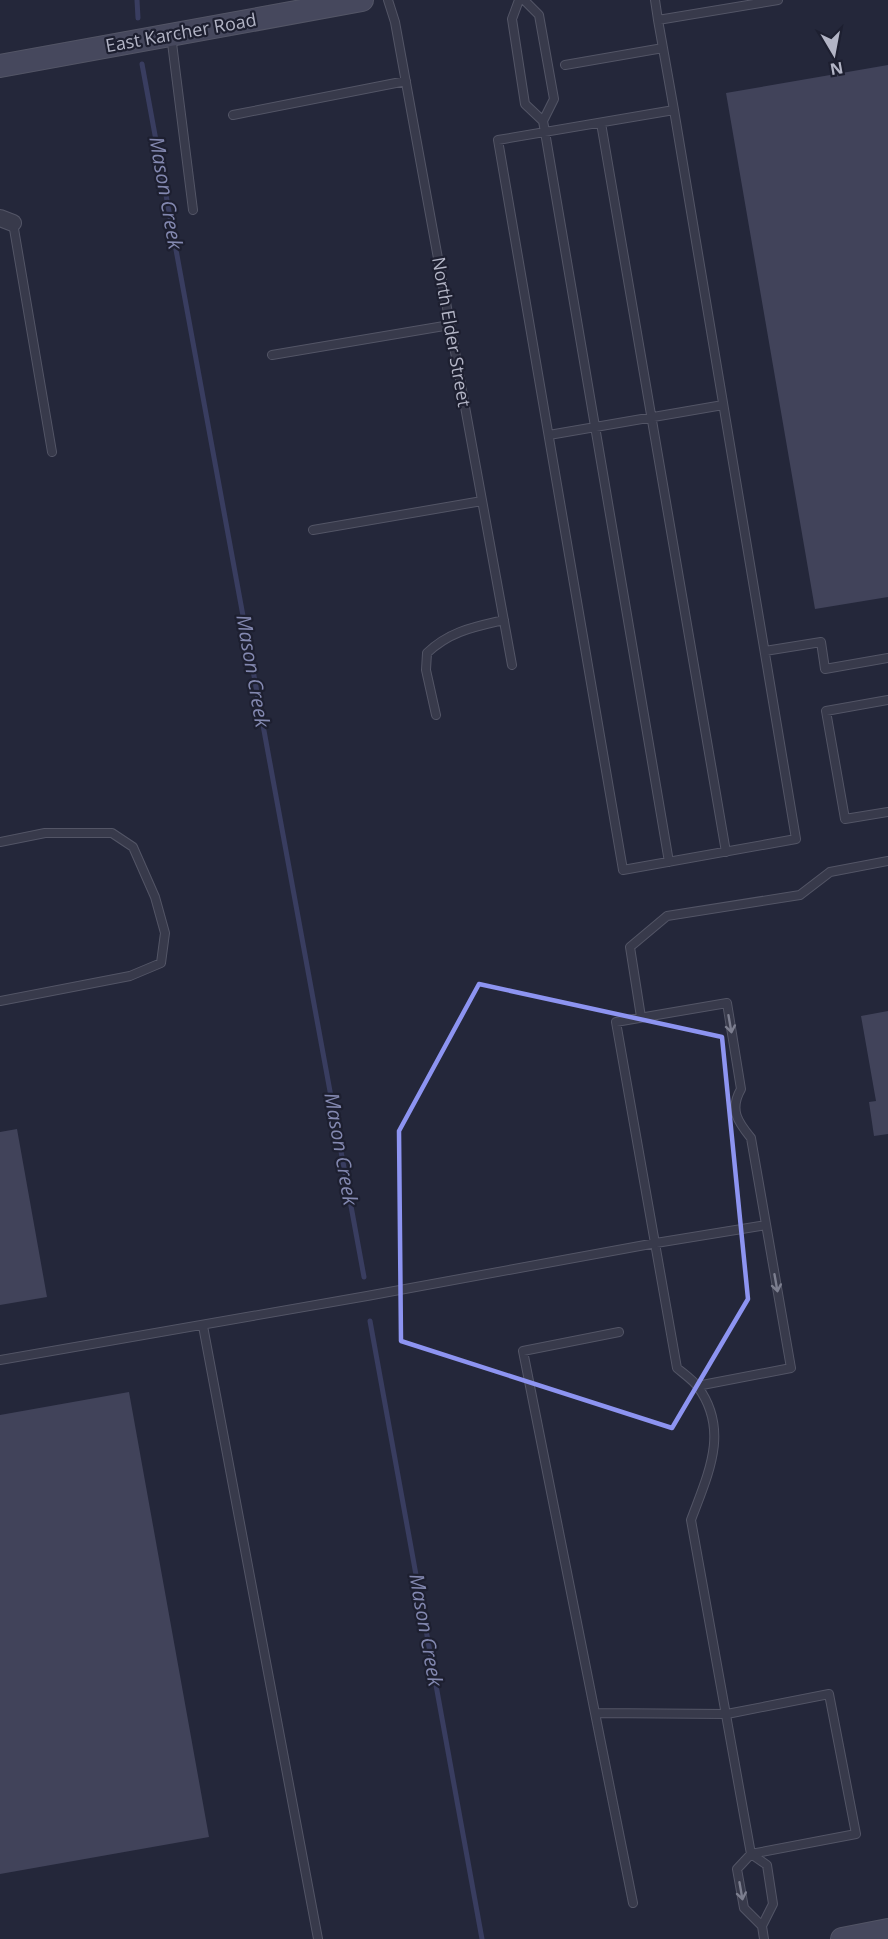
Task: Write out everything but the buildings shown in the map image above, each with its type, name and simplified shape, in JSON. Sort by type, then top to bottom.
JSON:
[{"type":"main road","name":"East Karcher Road","points":[[0,66],[362,0]]},
{"type":"main road","points":[[842,1939],[888,1930]]},
{"type":"lane","name":"North Elder Street","points":[[388,0],[395,22],[512,665]]},
{"type":"lane","points":[[519,0],[512,19],[525,104],[543,121],[669,862]]},
{"type":"lane","points":[[524,0],[539,15],[555,99],[543,121]]},
{"type":"lane","points":[[655,0],[674,110],[723,405],[765,651],[796,839],[624,870],[498,140],[674,110]]},
{"type":"lane","points":[[658,20],[778,0]]},
{"type":"lane","points":[[171,35],[193,210]]},
{"type":"lane","points":[[565,65],[663,48]]},
{"type":"lane","points":[[233,115],[406,81]]},
{"type":"lane","points":[[601,123],[726,852]]},
{"type":"lane","points":[[6,220],[52,452]]},
{"type":"lane","points":[[272,355],[450,325]]},
{"type":"lane","points":[[549,435],[723,405]]},
{"type":"lane","points":[[313,530],[482,501]]},
{"type":"lane","points":[[436,716],[426,670],[427,653],[436,644],[454,633],[504,620]]},
{"type":"lane","points":[[765,651],[821,642],[825,669],[888,658]]},
{"type":"lane","points":[[888,700],[826,711],[844,819],[888,812]]},
{"type":"lane","points":[[0,842],[45,833],[112,832],[133,847],[155,897],[165,933],[161,963],[130,976],[0,1001]]},
{"type":"lane","points":[[641,1017],[630,947],[667,916],[800,895],[830,872],[888,861]]},
{"type":"lane","points":[[697,1386],[791,1368],[751,1138],[737,1121],[735,1100],[741,1089],[727,1004],[616,1022],[677,1368],[697,1386],[713,1413],[715,1445],[706,1480],[691,1520],[751,1854],[767,1865],[773,1904],[762,1926],[764,1939]]},
{"type":"lane","points":[[0,1360],[766,1225]]},
{"type":"lane","points":[[203,1326],[318,1939]]},
{"type":"lane","points":[[619,1332],[523,1351],[633,1904]]},
{"type":"lane","points":[[595,1713],[727,1714],[829,1694],[856,1834],[751,1854],[737,1869],[744,1908],[762,1926]]},
{"type":"highlighted area","points":[[479,984],[722,1037],[748,1299],[672,1428],[401,1341],[399,1131]]},
{"type":"waterway","name":"Mason Creek","points":[[137,0],[138,18]]},
{"type":"waterway","name":"Mason Creek","points":[[142,64],[364,1277]]},
{"type":"waterway","name":"Mason Creek","points":[[370,1321],[482,1939]]}]
